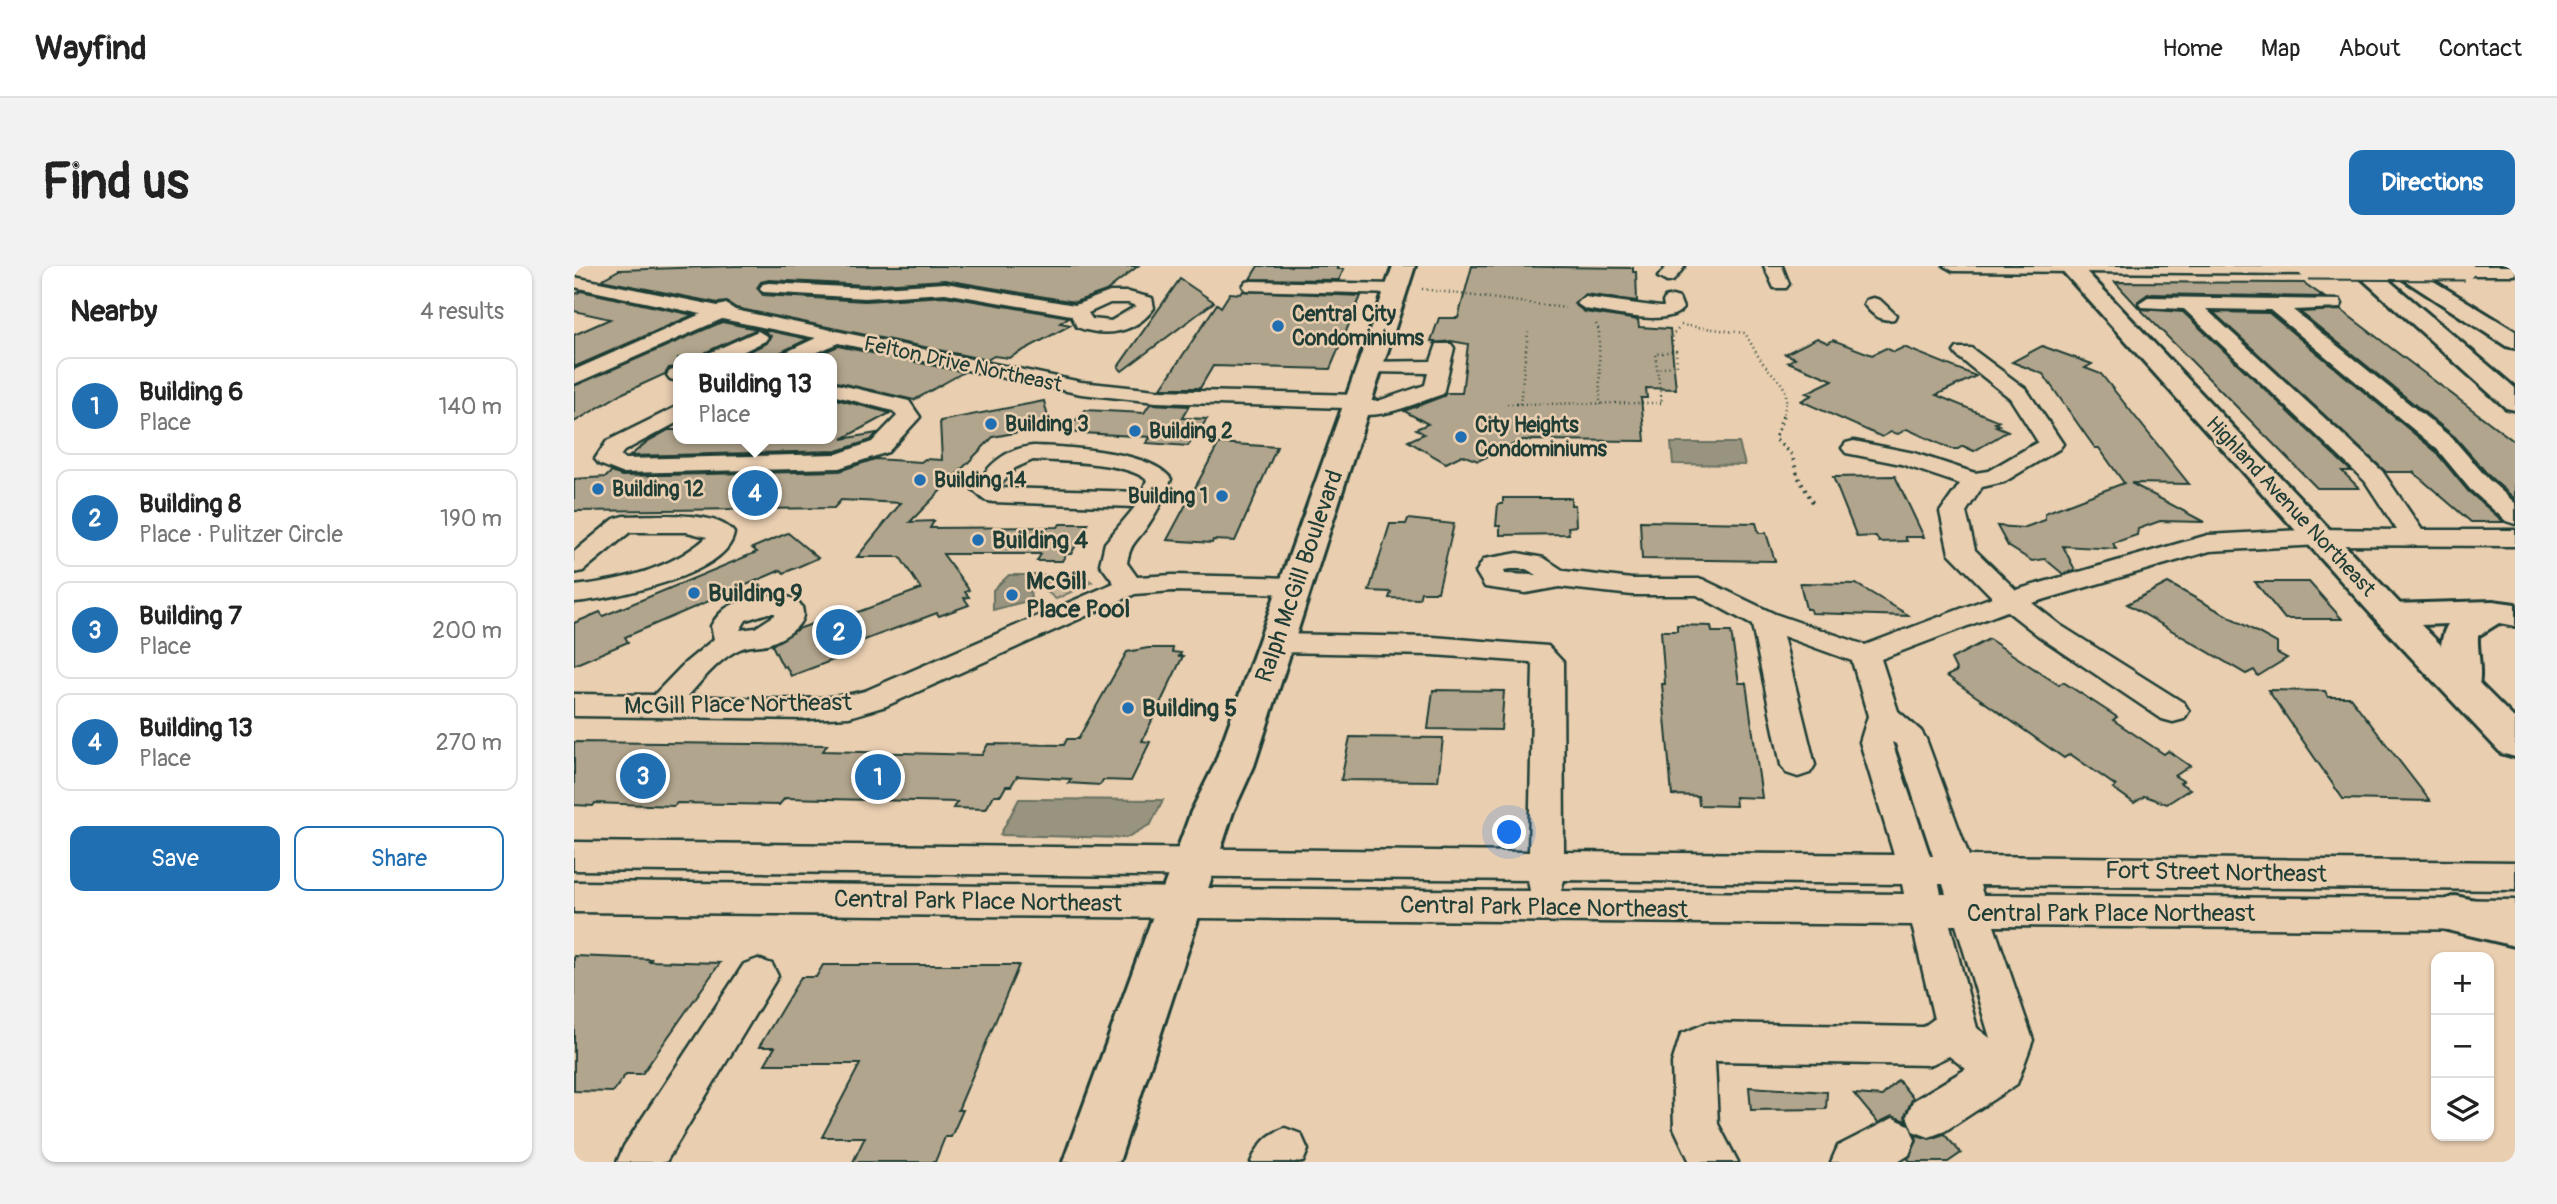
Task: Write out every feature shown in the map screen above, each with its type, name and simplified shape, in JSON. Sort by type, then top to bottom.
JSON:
[{"type":"main road","name":"Highland Avenue Northeast","points":[[2070,267],[2391,615],[2515,743]]},
{"type":"main road","points":[[2376,270],[2515,341]]},
{"type":"main road","points":[[2376,270],[2510,356]]},
{"type":"main road","points":[[2376,270],[2515,402]]},
{"type":"main road","name":"Ralph McGill Boulevard","points":[[1091,1162],[1212,812],[1234,766],[1370,366],[1404,281]]},
{"type":"main road","points":[[2472,317],[2510,356]]},
{"type":"main road","points":[[2391,615],[2504,614]]},
{"type":"main road","points":[[2504,614],[2461,632],[2459,656],[2466,692],[2515,767]]},
{"type":"main road","points":[[2455,915],[2515,927]]},
{"type":"street","points":[[1773,266],[1780,285]]},
{"type":"street","points":[[1953,266],[2515,270]]},
{"type":"street","points":[[574,378],[722,312],[801,271]]},
{"type":"street","points":[[1252,286],[1404,281]]},
{"type":"street","name":"Felton Drive Northeast","points":[[574,282],[1081,388],[1156,396],[1380,408],[1436,389],[1442,358],[1370,366]]},
{"type":"street","points":[[757,295],[945,288],[1078,311]]},
{"type":"street","points":[[1585,308],[1660,313],[1671,311],[1674,308],[1672,302]]},
{"type":"street","points":[[2148,303],[2333,304]]},
{"type":"street","points":[[2189,303],[2374,476],[2415,538]]},
{"type":"street","points":[[2275,304],[2445,444],[2479,484],[2515,516]]},
{"type":"street","points":[[724,353],[758,337]]},
{"type":"street","points":[[800,353],[835,337]]},
{"type":"street","points":[[1854,448],[1906,458],[1974,481],[1994,477],[2051,444],[2018,394],[1964,352]]},
{"type":"street","points":[[673,416],[615,446],[607,459],[621,466],[839,461],[880,447],[909,417],[901,406],[837,390]]},
{"type":"street","points":[[1130,586],[1113,565],[1118,543],[1135,526],[1152,499],[1159,479],[1150,470],[1133,464],[1032,452],[1009,461],[985,490],[993,495],[1152,499]]},
{"type":"street","points":[[1974,481],[1953,512],[1962,553],[2011,600],[2050,631],[2173,711]]},
{"type":"street","points":[[574,565],[623,524],[690,525],[713,528],[721,533],[720,540],[700,558],[621,588],[574,594]]},
{"type":"street","points":[[1556,578],[1632,587],[1702,587],[1765,620],[1865,655],[2011,600],[2208,544],[2320,537],[2515,538]]},
{"type":"street","name":"McGill Place Northeast","points":[[574,705],[807,708],[849,706],[875,699],[1130,586],[1173,583],[1296,586]]},
{"type":"street","points":[[1765,620],[1798,765]]},
{"type":"street","points":[[663,705],[712,653],[733,640]]},
{"type":"street","points":[[1276,643],[1433,646],[1538,653],[1548,662],[1544,908]]},
{"type":"street","points":[[1854,1162],[2002,1070],[2012,1040],[1971,912],[1910,739],[1884,716],[1865,655]]},
{"type":"street","points":[[1715,1162],[1696,1128],[1693,1063],[1696,1047],[1707,1042],[1930,1046],[1957,1027],[1916,868],[1876,742],[1884,716]]},
{"type":"street","name":"Central Park Place Northeast","points":[[574,856],[1187,883],[1544,908],[2515,915]]},
{"type":"street","name":"Central Park Place Northeast","points":[[574,897],[1187,883],[1546,865],[1916,868]]},
{"type":"street","name":"Fort Street Northeast","points":[[1916,868],[2515,876]]},
{"type":"street","points":[[640,1162],[758,976]]},
{"type":"street","points":[[1946,982],[1993,982]]},
{"type":"street","points":[[1951,1033],[2002,1070]]},
{"type":"path","points":[[1404,281],[1585,308],[1599,330],[1600,405]]},
{"type":"path","points":[[1672,351],[1673,335],[1681,325],[1745,333],[1763,363],[1783,381],[1788,400],[1775,439],[1792,455],[1798,477],[1813,503]]},
{"type":"path","points":[[1520,405],[1528,332]]},
{"type":"path","points":[[1507,404],[1662,403],[1655,354],[1672,351],[1678,354],[1677,365],[1659,369]]},
{"type":"shaded area","points":[[1671,443],[1739,443],[1745,465],[1673,464]]},
{"type":"shaded area","points":[[1077,571],[1092,582],[1056,599],[1039,585]]},
{"type":"shaded area","name":"McGill Place Pool","points":[[1009,575],[1045,575],[1030,588],[1031,600],[993,610],[993,590]]},
{"type":"shaded area","points":[[1019,799],[1163,800],[1151,824],[1126,838],[1000,835]]},
{"type":"building","points":[[735,266],[1138,266],[1106,291],[1075,302],[945,280],[865,285],[769,280],[761,282],[757,288],[763,295],[865,301],[945,296],[1069,317],[1060,323],[1071,325],[1009,358],[994,356],[987,360],[736,308],[727,302],[718,303],[601,280],[619,270]]},
{"type":"building","points":[[1258,266],[1338,266],[1337,269],[1344,269],[1339,280],[1250,279]]},
{"type":"building","points":[[1472,266],[1633,268],[1633,272],[1636,272],[1637,301],[1585,294],[1574,304],[1585,312],[1638,320],[1639,327],[1670,329],[1676,389],[1646,388],[1647,398],[1641,398],[1645,441],[1523,440],[1478,461],[1462,455],[1446,463],[1408,441],[1424,434],[1416,429],[1428,424],[1404,411],[1446,393],[1462,393],[1468,344],[1431,341],[1439,318],[1458,318]]},
{"type":"building","points":[[1180,279],[1214,302],[1122,371],[1118,367]]},
{"type":"building","points":[[2115,282],[2304,283],[2324,297],[2148,294],[2138,301],[2138,307]]},
{"type":"building","points":[[581,291],[693,315],[574,367],[574,335],[610,319],[574,311],[574,295]]},
{"type":"building","name":"Central City Condominiums","points":[[1243,291],[1361,296],[1330,369],[1213,366],[1200,388],[1161,388],[1217,304],[1221,307],[1230,293],[1241,294]]},
{"type":"building","points":[[2140,309],[2183,312],[2351,471],[2342,471],[2359,488],[2317,488]]},
{"type":"building","points":[[2341,310],[2515,442],[2515,499],[2490,477],[2455,437],[2300,312]]},
{"type":"building","points":[[2213,312],[2269,313],[2435,451],[2468,491],[2504,522],[2471,522],[2413,472],[2386,472]]},
{"type":"building","points":[[722,322],[757,329],[705,353],[673,353],[673,368],[669,368],[665,374],[621,394],[574,422],[574,386]]},
{"type":"building","points":[[761,329],[808,339],[780,353],[746,353],[767,343],[771,336]]},
{"type":"building","points":[[1817,338],[1828,343],[1833,340],[1872,355],[1886,348],[1894,352],[1904,347],[1976,376],[1936,395],[1999,421],[1995,423],[1999,425],[1996,426],[2008,431],[1974,451],[1963,446],[1951,449],[1907,429],[1882,437],[1801,401],[1812,395],[1806,393],[1833,380],[1788,362],[1795,358],[1785,354]]},
{"type":"building","points":[[838,346],[964,372],[914,400],[837,382],[837,353],[822,353]]},
{"type":"building","points":[[2042,346],[2092,364],[2085,368],[2101,374],[2189,484],[2131,483],[2204,522],[2160,521],[2138,529],[2137,535],[2113,543],[2116,549],[2063,546],[2075,570],[2063,574],[2045,559],[2032,561],[2008,546],[1997,526],[2023,528],[2045,520],[2045,513],[2124,483],[2099,448],[2095,448],[2043,374],[2012,362]]},
{"type":"building","points":[[837,399],[890,413],[842,439],[877,433],[871,440],[837,451],[630,456],[648,441],[673,430],[673,444],[837,444]]},
{"type":"building","points":[[1044,401],[1050,426],[993,437],[910,522],[934,521],[930,528],[1058,527],[1060,524],[1088,524],[1071,554],[1066,554],[1062,561],[1037,561],[1041,554],[943,554],[969,590],[965,592],[969,597],[964,598],[969,605],[939,616],[937,613],[840,649],[844,656],[791,676],[786,666],[783,667],[772,645],[798,629],[823,620],[825,624],[921,589],[900,557],[857,557],[901,503],[841,500],[834,508],[574,511],[574,479],[606,477],[611,472],[622,476],[839,471],[875,459],[921,462],[925,459],[942,460],[940,421]]},
{"type":"building","name":"Building 2","points":[[1150,404],[1189,406],[1182,418],[1207,419],[1188,446],[1146,443],[1151,437],[1065,432],[1085,410],[1144,413]]},
{"type":"building","name":"Building 1","points":[[1219,443],[1277,447],[1235,541],[1213,540],[1212,543],[1167,540]]},
{"type":"building","points":[[1895,476],[1924,537],[1879,542],[1876,536],[1857,537],[1833,477]]},
{"type":"building","points":[[1503,498],[1571,498],[1571,505],[1575,505],[1576,526],[1568,527],[1569,534],[1500,535],[1500,526],[1496,526],[1498,504],[1503,504]]},
{"type":"building","points":[[1408,519],[1454,524],[1438,592],[1421,592],[1419,599],[1389,598],[1391,592],[1369,591],[1390,524],[1406,524]]},
{"type":"building","points":[[1640,521],[1756,523],[1759,533],[1766,533],[1775,561],[1642,559]]},
{"type":"building","name":"Building 9","points":[[788,533],[818,558],[784,573],[781,570],[625,637],[628,642],[574,665],[574,623],[600,612],[603,616],[757,552],[752,548]]},
{"type":"building","points":[[2255,582],[2309,582],[2342,619],[2285,619]]},
{"type":"building","points":[[1800,583],[1856,584],[1910,616],[1811,613],[1810,609],[1806,609]]},
{"type":"building","points":[[2168,583],[2277,643],[2277,653],[2287,658],[2258,676],[2254,670],[2246,674],[2127,604]]},
{"type":"building","points":[[1677,625],[1711,626],[1712,632],[1731,632],[1739,683],[1746,683],[1762,798],[1735,797],[1736,806],[1699,805],[1698,796],[1672,795],[1662,684],[1665,684],[1661,631],[1677,631]]},
{"type":"building","points":[[1989,639],[2059,685],[2063,682],[2117,717],[2113,720],[2164,754],[2168,751],[2190,766],[2175,776],[2190,789],[2167,804],[2145,796],[2134,803],[2113,788],[2116,786],[2070,754],[2064,758],[1947,676],[1957,671],[1951,659]]},
{"type":"building","points":[[1148,648],[1173,648],[1172,652],[1181,653],[1179,656],[1183,656],[1142,741],[1150,742],[1131,781],[1103,780],[1100,785],[1068,783],[1071,779],[1017,776],[1001,795],[994,795],[986,809],[953,808],[957,802],[785,798],[779,805],[574,805],[574,742],[827,745],[823,751],[982,755],[988,744],[1064,745],[1067,739],[1078,739],[1127,652]]},
{"type":"building","points":[[1433,690],[1504,691],[1501,730],[1428,729]]},
{"type":"building","points":[[2268,690],[2325,691],[2328,697],[2350,697],[2430,801],[2343,799]]},
{"type":"building","points":[[1350,737],[1443,738],[1438,781],[1341,780]]},
{"type":"building","points":[[574,956],[720,963],[642,1074],[626,1074],[613,1092],[574,1091]]},
{"type":"building","points":[[823,965],[1019,965],[958,1110],[963,1110],[951,1137],[945,1137],[935,1162],[853,1162],[865,1137],[822,1137],[860,1064],[765,1064],[775,1047],[759,1047],[801,977],[816,977]]},
{"type":"building","points":[[1898,1080],[1913,1098],[1905,1115],[1906,1121],[1892,1116],[1878,1123],[1854,1094],[1882,1096]]},
{"type":"building","points":[[1749,1087],[1827,1092],[1826,1109],[1751,1110]]},
{"type":"building","points":[[1944,1134],[1961,1153],[1948,1162],[1911,1162],[1908,1159],[1917,1141],[1916,1135],[1930,1139]]},
{"type":"place","name":"Central City Condominiums","points":[[1278,326]]},
{"type":"place","name":"Building 3","points":[[991,424]]},
{"type":"place","name":"Building 2","points":[[1135,431]]},
{"type":"place","name":"City Heights Condominiums","points":[[1461,437]]},
{"type":"place","name":"Building 14","points":[[920,480]]},
{"type":"place","name":"Building 12","points":[[598,489]]},
{"type":"place","name":"Building 13","points":[[755,493]]},
{"type":"place","name":"Building 1","points":[[1222,496]]},
{"type":"place","name":"Building 4","points":[[978,540]]},
{"type":"place","name":"Building 9","points":[[694,593]]},
{"type":"place","name":"McGill Place Pool","points":[[1012,595]]},
{"type":"place","name":"Building 8","points":[[839,632]]},
{"type":"place","name":"Building 5","points":[[1128,708]]},
{"type":"place","name":"Building 7","points":[[643,776]]},
{"type":"place","name":"Building 6","points":[[878,777]]}]
